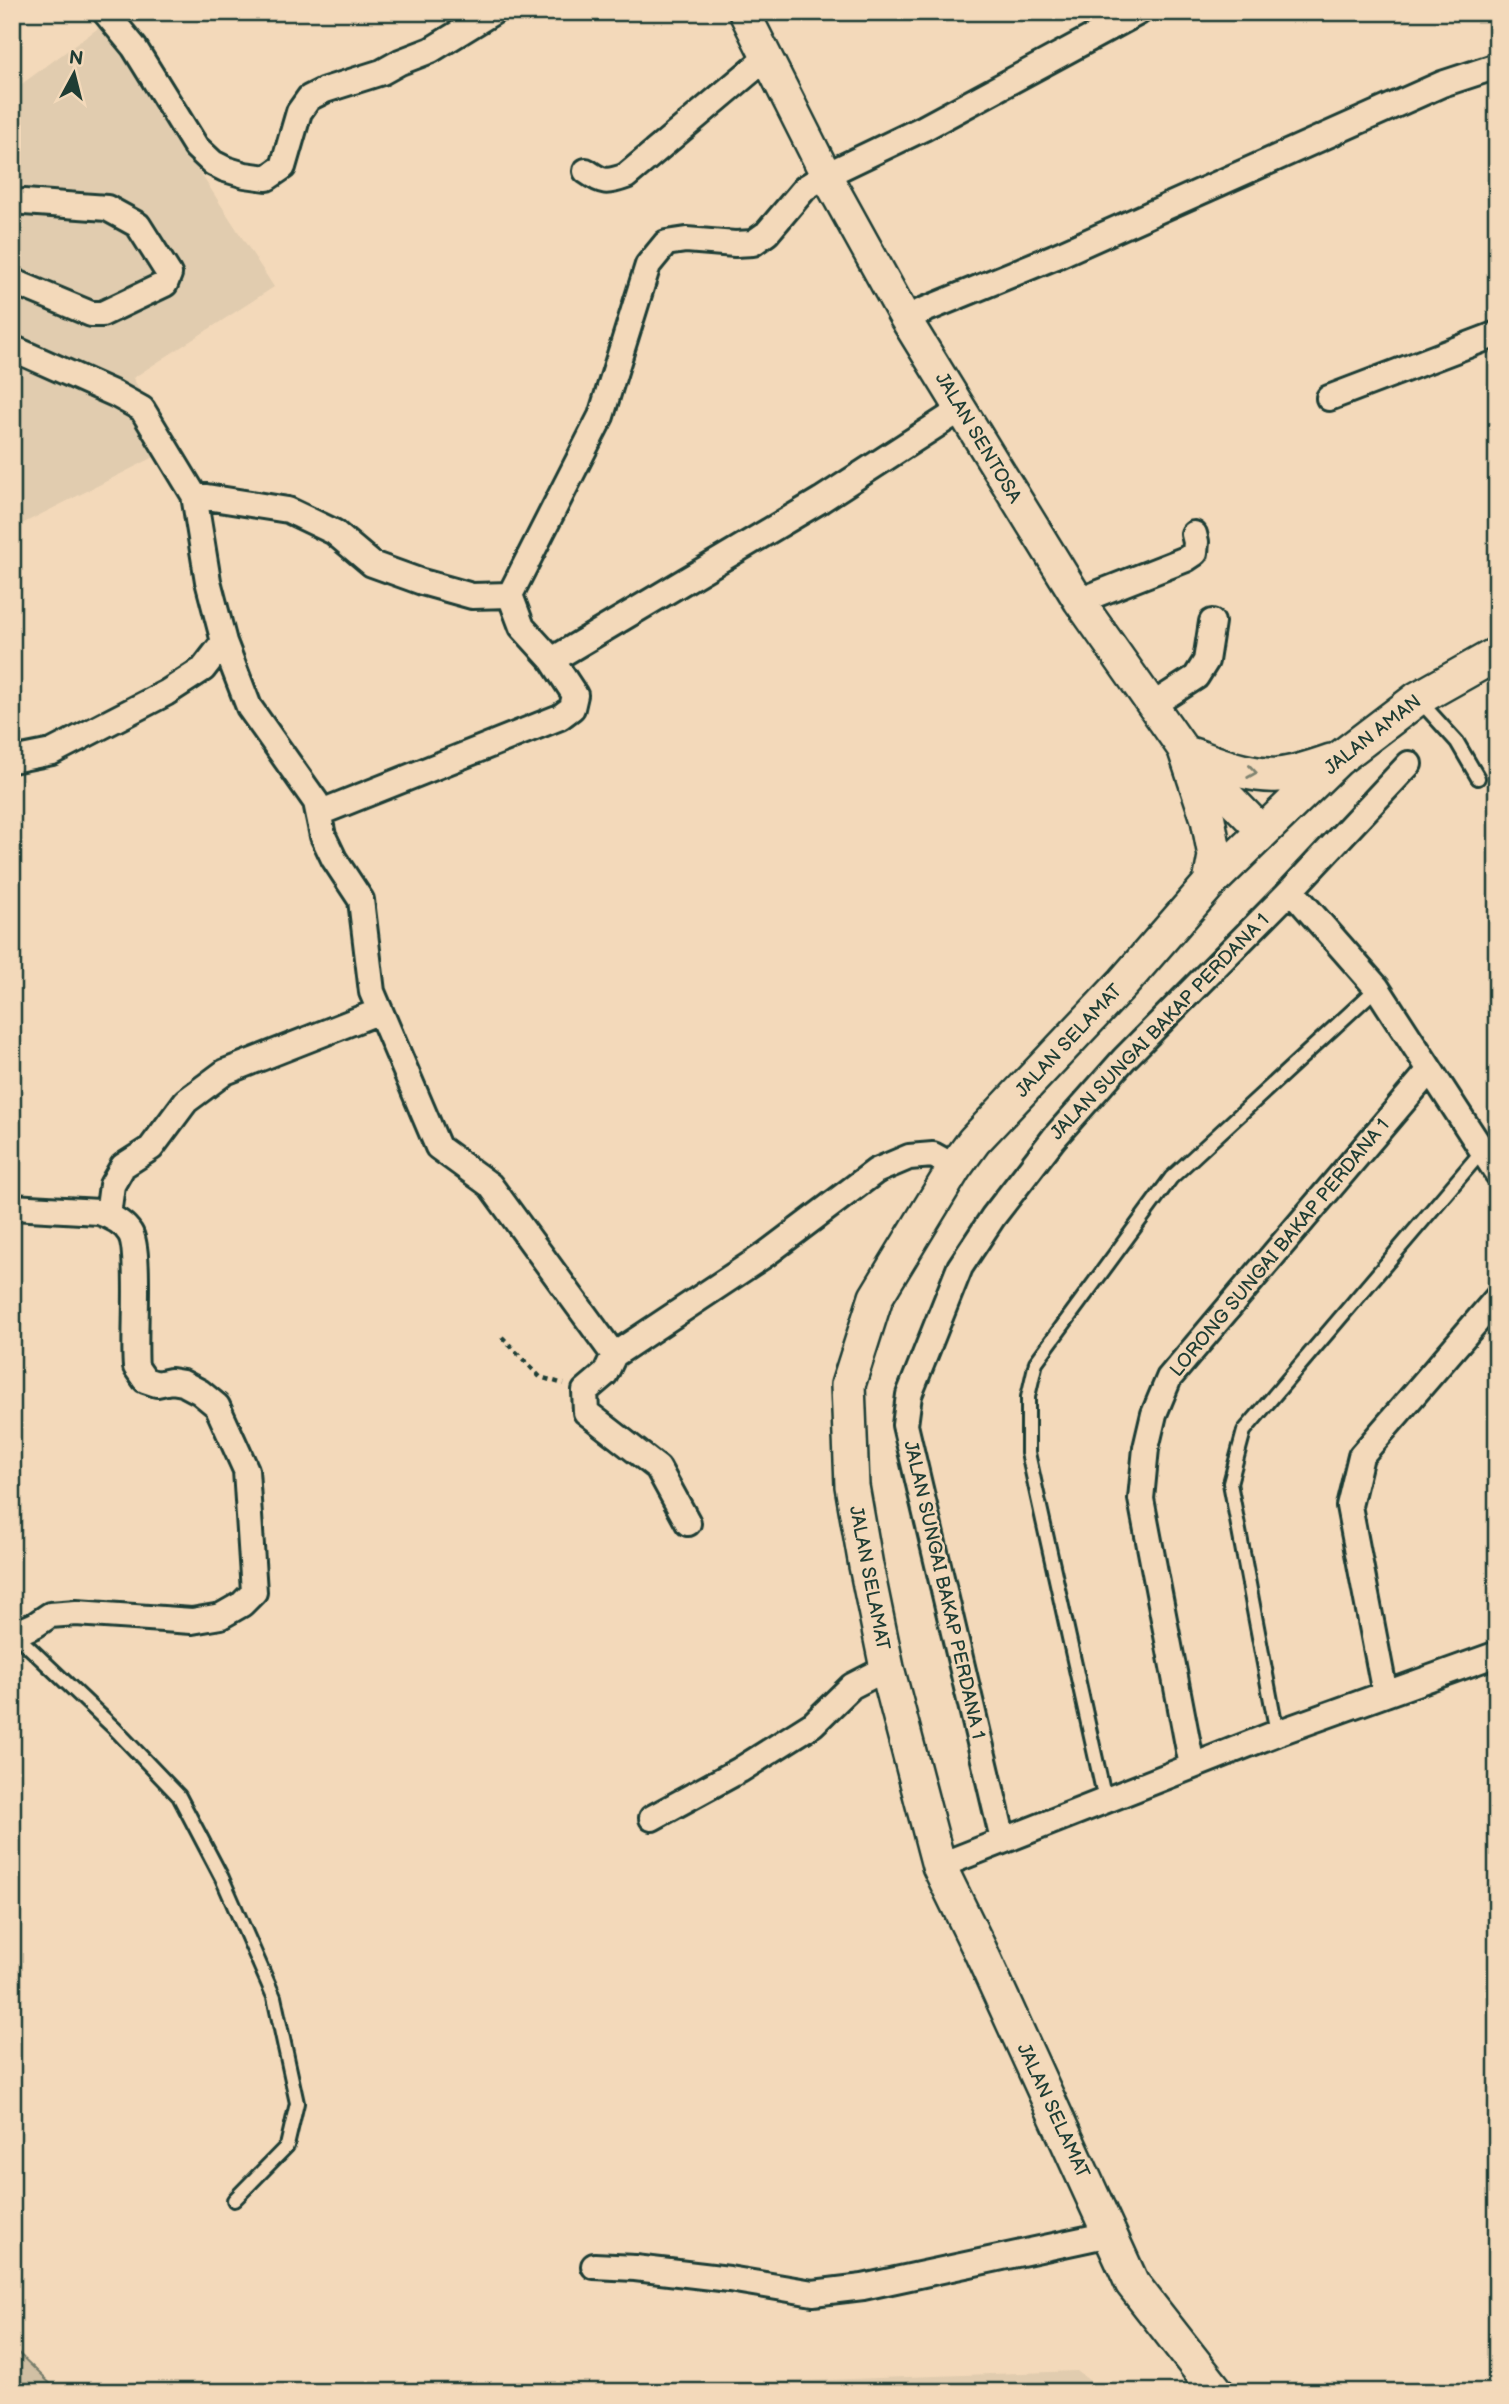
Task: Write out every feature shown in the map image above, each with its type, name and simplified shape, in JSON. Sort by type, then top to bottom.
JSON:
[{"type":"main road","name":"JALAN AMAN","points":[[1262,831],[1337,760],[1417,699],[1497,654]]},
{"type":"main road","points":[[1186,753],[1243,771],[1276,775],[1337,760]]},
{"type":"main road","points":[[1186,753],[1201,795],[1215,856],[1210,883]]},
{"type":"main road","name":"JALAN SELAMAT","points":[[1217,2392],[1132,2283],[939,1866],[887,1668],[852,1486],[848,1385],[876,1297],[955,1167],[974,1141],[1124,982],[1210,883],[1262,831]]},
{"type":"street","points":[[105,12],[134,47],[196,147],[213,163],[225,169],[267,178],[283,167],[299,111],[309,98],[324,90],[382,72],[431,50],[493,12]]},
{"type":"street","name":"JALAN SENTOSA","points":[[744,12],[826,175],[905,318],[1079,601],[1186,753],[1262,831]]},
{"type":"street","points":[[319,813],[560,717],[572,708],[575,695],[552,660],[522,627],[510,595],[601,416],[648,265],[666,243],[686,240],[753,243],[767,233],[805,188],[826,175],[924,128],[1139,12]]},
{"type":"street","points":[[586,171],[601,181],[626,176],[766,58]]},
{"type":"street","points":[[905,318],[1067,252],[1442,84],[1497,66]]},
{"type":"street","points":[[12,281],[91,314],[102,314],[165,284],[169,274],[138,225],[107,208],[24,202]]},
{"type":"street","points":[[1329,398],[1497,334]]},
{"type":"street","points":[[12,348],[115,394],[142,409],[194,495],[208,581],[224,642],[249,707],[310,792],[319,813],[323,836],[334,859],[361,900],[372,992],[438,1147],[491,1185],[614,1355]]},
{"type":"street","points":[[552,660],[821,500],[960,410]]},
{"type":"street","points":[[194,495],[288,510],[334,532],[372,564],[422,582],[472,596],[510,595]]},
{"type":"street","points":[[1079,601],[1186,559],[1195,553],[1194,534]]},
{"type":"street","points":[[1151,706],[1196,677],[1206,661],[1212,622]]},
{"type":"street","points":[[12,760],[52,752],[166,693],[204,669],[224,642]]},
{"type":"street","name":"JALAN SUNGAI BAKAP PERDANA 1","points":[[1003,1840],[905,1425],[909,1395],[960,1267],[993,1217],[1054,1138],[1116,1069],[1291,890],[1409,764]]},
{"type":"street","points":[[1291,890],[1377,988],[1497,1172]]},
{"type":"street","points":[[108,1215],[112,1185],[123,1166],[151,1148],[186,1101],[225,1072],[380,1011]]},
{"type":"street","name":"LORONG SUNGAI BAKAP PERDANA 1","points":[[1192,1766],[1141,1499],[1146,1448],[1154,1414],[1169,1378],[1430,1070]]},
{"type":"street","points":[[688,1523],[658,1468],[586,1412],[585,1391],[605,1374],[614,1355],[766,1254],[876,1171],[909,1157],[933,1155],[955,1167]]},
{"type":"street","points":[[12,1207],[99,1212],[108,1215],[130,1231],[134,1241],[136,1367],[145,1380],[157,1384],[171,1381],[183,1383],[217,1406],[246,1470],[254,1592],[242,1604],[221,1616],[192,1621],[76,1613],[50,1615],[14,1635]]},
{"type":"street","points":[[1385,1694],[1349,1506],[1361,1456],[1497,1298]]},
{"type":"street","points":[[939,1866],[1277,1732],[1497,1654]]},
{"type":"street","points":[[652,1818],[740,1770],[813,1724],[852,1686],[887,1668]]},
{"type":"street","points":[[594,2266],[729,2279],[813,2293],[863,2287],[1110,2234]]},
{"type":"lane","points":[[1417,699],[1457,742],[1478,778]]},
{"type":"lane","points":[[1105,1800],[1028,1453],[1028,1398],[1036,1362],[1171,1178],[1377,988]]},
{"type":"lane","points":[[1277,1732],[1230,1483],[1244,1431],[1483,1150]]},
{"type":"lane","points":[[14,1635],[114,1728],[179,1796],[222,1878],[274,1997],[297,2104],[286,2146],[234,2200]]},
{"type":"path","points":[[502,1337],[540,1377],[585,1391]]},
{"type":"shaded area","points":[[104,24],[274,287],[133,378],[172,448],[12,529],[12,91]]},
{"type":"shaded area","points":[[12,2347],[59,2392],[12,2392]]},
{"type":"shaded area","points":[[1077,2371],[1104,2392],[572,2392],[573,2389]]}]
